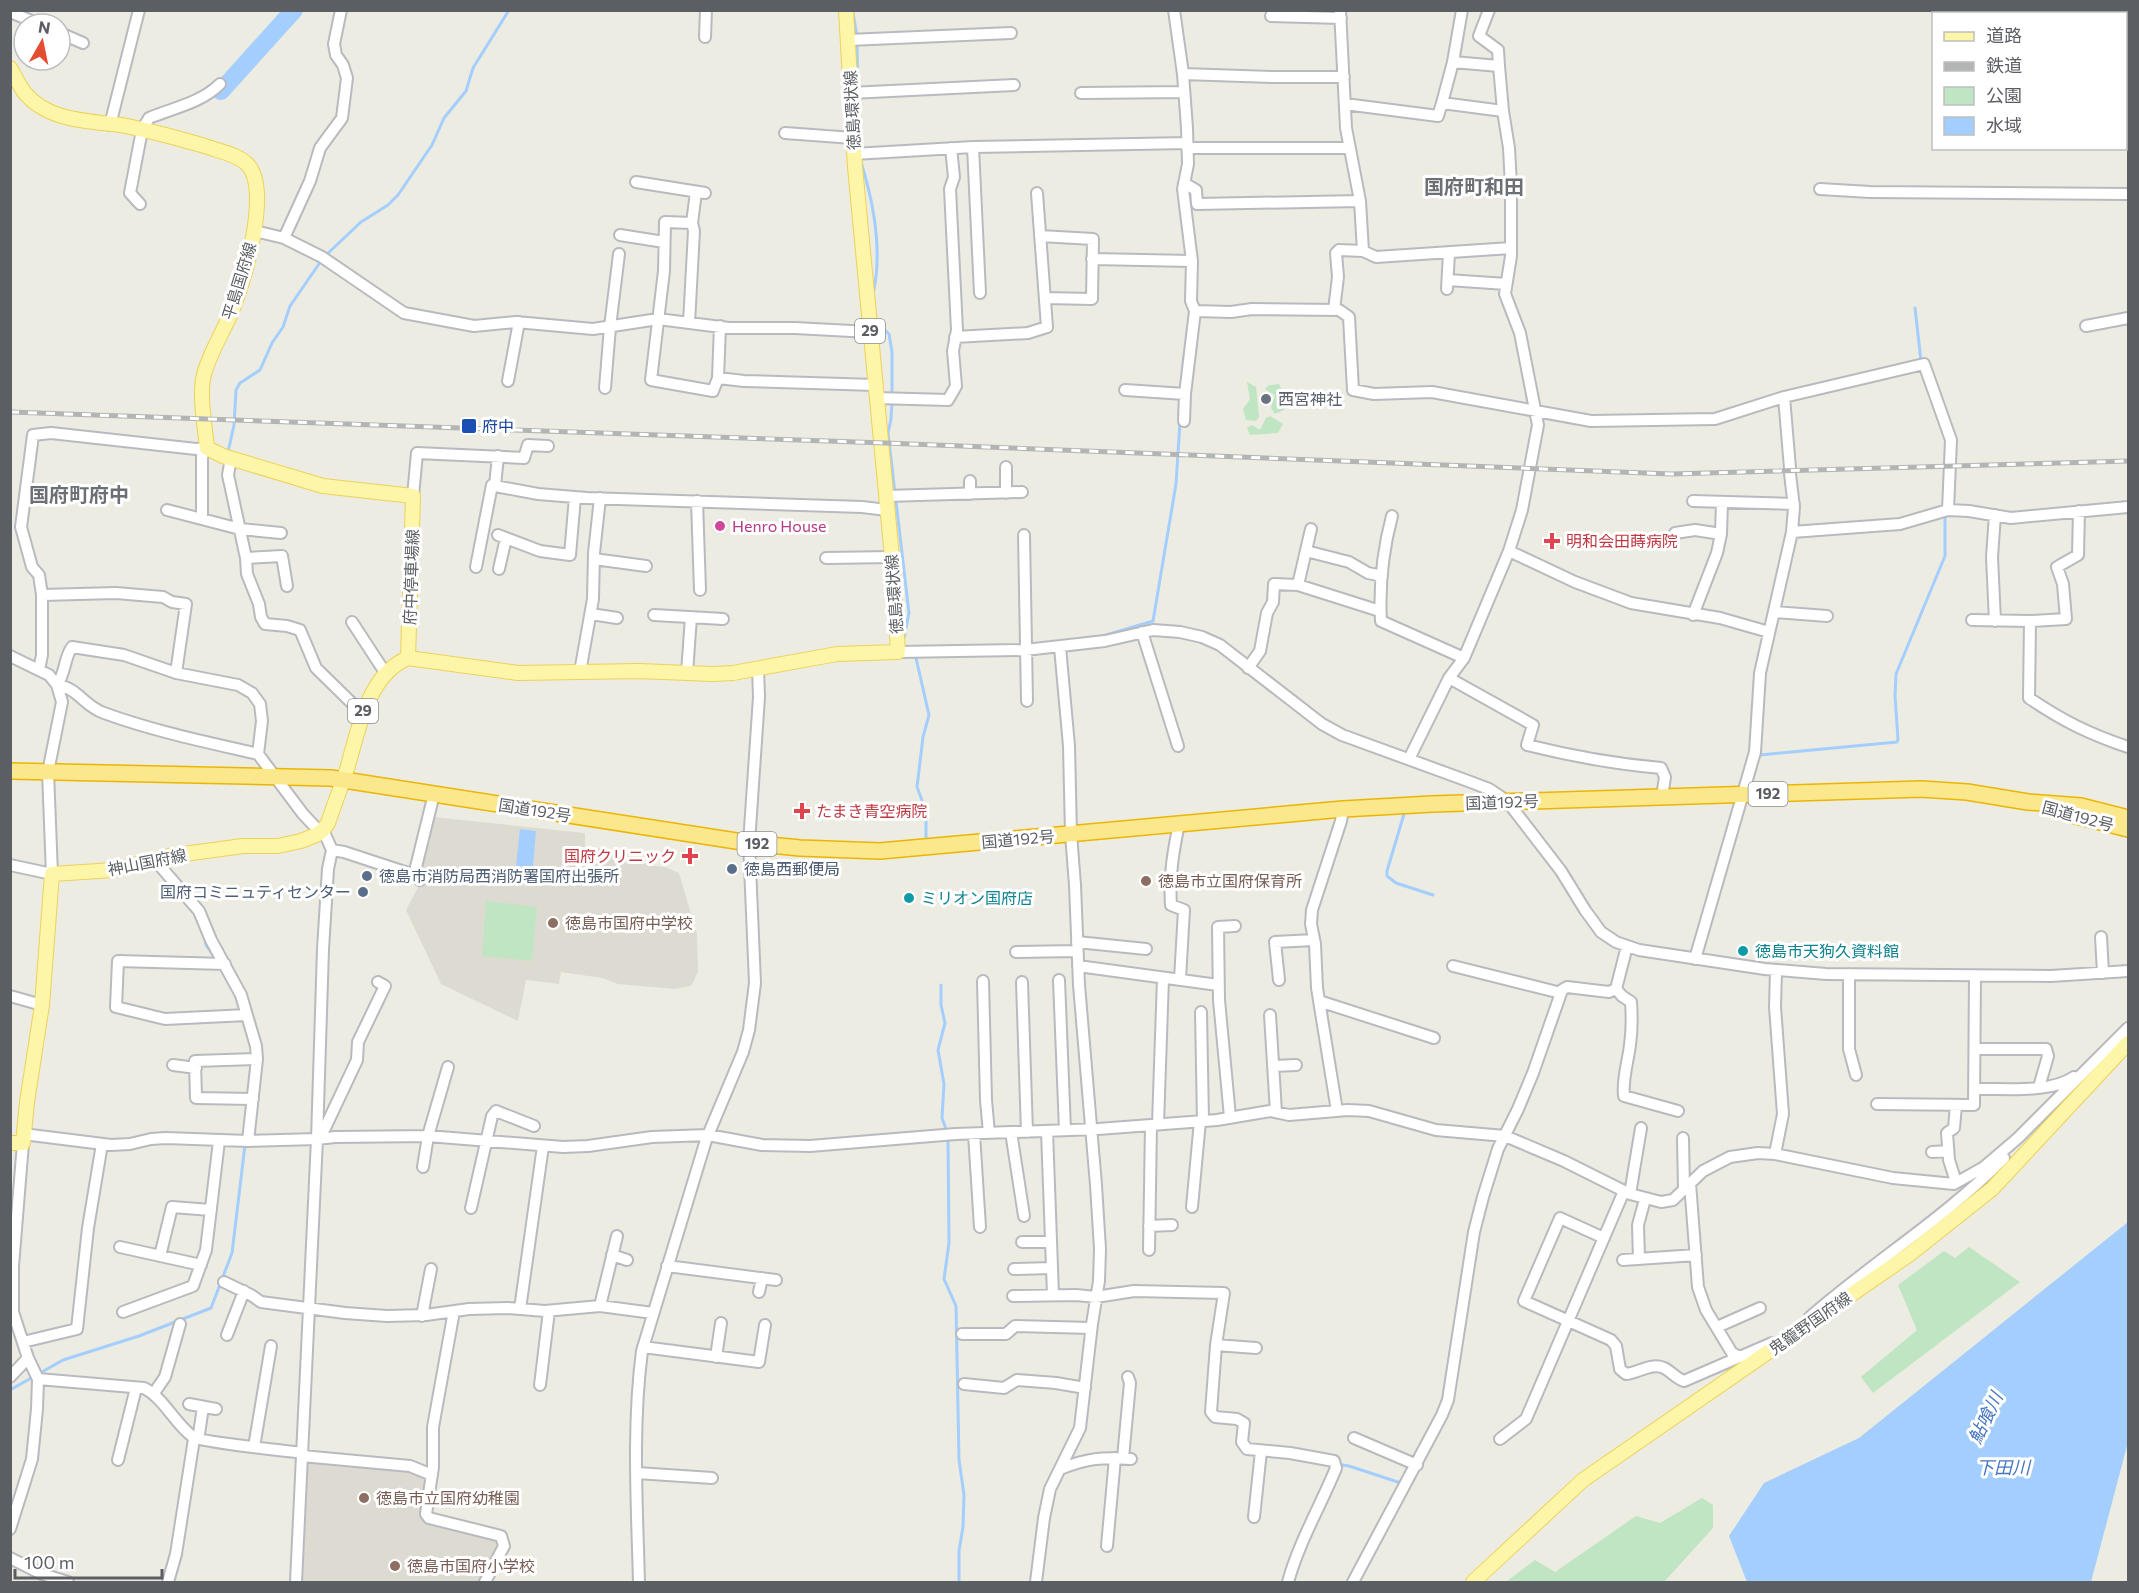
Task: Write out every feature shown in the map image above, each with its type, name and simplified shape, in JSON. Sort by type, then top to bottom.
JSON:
[{"type":"highway","name":"国道192号","points":[[10,771],[320,777],[749,843],[800,848],[880,851],[1343,809],[1507,801],[1922,789],[1967,792],[2028,802],[2081,806],[2128,818]]},
{"type":"highway","name":"国道192号","points":[[2028,802],[2128,829]]},
{"type":"main road","name":"徳島環状線","points":[[408,658],[518,673],[639,671],[733,674],[837,654],[898,652],[884,396],[870,332],[858,154],[853,138],[856,93],[854,40],[846,10]]},
{"type":"main road","name":"平島国府線","points":[[10,68],[24,92],[33,101],[50,111],[68,118],[172,136],[227,153],[246,163],[254,174],[257,182],[255,231],[232,310],[204,372],[202,384],[207,448]]},
{"type":"main road","points":[[207,448],[231,458],[323,486],[413,496]]},
{"type":"main road","name":"府中停車場線","points":[[408,658],[413,496]]},
{"type":"main road","name":"29","points":[[343,780],[362,713],[386,674],[408,658]]},
{"type":"main road","points":[[322,831],[328,823],[343,780]]},
{"type":"main road","name":"神山国府線","points":[[52,874],[114,870],[154,859],[243,846],[278,846],[301,841],[322,831]]},
{"type":"main road","points":[[19,1140],[42,1005],[52,874]]},
{"type":"main road","name":"鬼籠野国府線","points":[[1473,1582],[1582,1480],[1910,1254],[1992,1189],[2128,1043]]},
{"type":"street","points":[[110,125],[139,10]]},
{"type":"street","points":[[284,238],[310,181],[320,148],[342,118],[347,78],[343,65],[336,55],[334,44],[341,10]]},
{"type":"street","points":[[705,37],[706,10]]},
{"type":"street","points":[[1174,10],[1183,74],[1188,164],[1184,183],[1192,261],[1193,307],[1182,393],[1184,421]]},
{"type":"street","points":[[1345,104],[1438,116],[1454,62],[1462,10]]},
{"type":"street","points":[[1409,759],[1449,678],[1464,658],[1509,551],[1522,510],[1539,425],[1520,333],[1505,294],[1511,248],[1509,148],[1503,111],[1498,50],[1479,36],[1489,10]]},
{"type":"street","points":[[1271,16],[1341,14],[1346,128],[1360,201],[1363,251]]},
{"type":"street","points":[[854,40],[1011,33]]},
{"type":"street","points":[[72,38],[83,42]]},
{"type":"street","points":[[1454,62],[1499,66]]},
{"type":"street","points":[[1183,74],[1344,77]]},
{"type":"street","points":[[140,204],[130,193],[142,130],[149,118],[190,104],[211,93],[220,84]]},
{"type":"street","points":[[856,93],[1014,85]]},
{"type":"street","points":[[1081,93],[1184,92]]},
{"type":"street","points":[[1442,103],[1503,111]]},
{"type":"street","points":[[785,133],[853,138]]},
{"type":"street","points":[[858,154],[973,147],[1350,148]]},
{"type":"street","points":[[973,147],[981,294]]},
{"type":"street","points":[[718,378],[884,396],[948,400],[956,386],[953,351],[956,294],[950,189],[954,177],[951,148]]},
{"type":"street","points":[[1184,183],[1196,190],[1197,204],[1360,201]]},
{"type":"street","points":[[642,186],[700,193],[692,223],[694,231],[693,281],[689,323]]},
{"type":"street","points":[[1820,189],[1870,192],[2128,194]]},
{"type":"street","points":[[955,338],[1028,333],[1047,327],[1037,193]]},
{"type":"street","points":[[692,223],[665,222],[664,271],[651,380],[713,391],[718,378],[720,327]]},
{"type":"street","points":[[255,231],[284,238],[324,258],[404,313],[474,326],[519,322],[593,329],[658,319],[720,327],[870,332]]},
{"type":"street","points":[[620,235],[664,242]]},
{"type":"street","points":[[1040,236],[1092,239],[1092,299],[1045,298]]},
{"type":"street","points":[[1334,310],[1338,277],[1336,253],[1339,250],[1363,251],[1376,257],[1511,248]]},
{"type":"street","points":[[1449,253],[1448,284],[1506,284]]},
{"type":"street","points":[[605,388],[619,254]]},
{"type":"street","points":[[1092,259],[1192,261]]},
{"type":"street","points":[[1193,307],[1230,312],[1252,309],[1339,310],[1349,317],[1353,390],[1374,394],[1432,392],[1591,421],[1715,419],[1784,397],[1924,364],[1951,440],[1946,511]]},
{"type":"street","points":[[2086,326],[2128,318]]},
{"type":"street","points":[[508,381],[519,322]]},
{"type":"street","points":[[1125,390],[1182,393]]},
{"type":"street","points":[[1695,958],[1755,752],[1760,673],[1792,532],[1794,504],[1784,397]]},
{"type":"street","points":[[39,670],[42,655],[42,595],[39,575],[32,567],[16,526],[33,435],[51,433],[196,449],[207,448]]},
{"type":"street","points":[[413,496],[417,453],[524,458],[528,445],[548,446]]},
{"type":"street","points":[[202,519],[202,456],[207,448]]},
{"type":"street","points":[[498,456],[495,486],[538,494],[575,497],[862,507],[937,491],[970,494],[1022,492]]},
{"type":"street","points":[[231,458],[228,475],[246,558],[247,574],[259,604],[261,617],[265,624],[288,626],[300,630],[316,668],[362,713]]},
{"type":"street","points":[[1006,467],[1006,493]]},
{"type":"street","points":[[970,481],[970,494]]},
{"type":"street","points":[[476,567],[492,485]]},
{"type":"street","points":[[503,564],[502,536],[540,551],[570,555],[575,497]]},
{"type":"street","points":[[580,672],[594,600],[594,559],[600,498]]},
{"type":"street","points":[[697,501],[700,590]]},
{"type":"street","points":[[1693,501],[1794,504]]},
{"type":"street","points":[[1693,615],[1717,553],[1722,502]]},
{"type":"street","points":[[1792,532],[1900,524],[1946,511],[1969,511],[2011,518],[2128,507]]},
{"type":"street","points":[[167,510],[240,529],[281,533]]},
{"type":"street","points":[[1972,620],[2066,619],[2063,584],[2057,567],[2078,555],[2079,510]]},
{"type":"street","points":[[1995,515],[1992,557],[1995,621]]},
{"type":"street","points":[[1392,516],[1385,540],[1381,621],[1464,658]]},
{"type":"street","points":[[1298,585],[1311,529]]},
{"type":"street","points":[[1675,533],[1695,530],[1720,534]]},
{"type":"street","points":[[1024,535],[1027,701]]},
{"type":"street","points":[[1306,551],[1349,561],[1368,573],[1382,576]]},
{"type":"street","points":[[1509,551],[1575,582],[1631,603],[1720,618],[1769,632]]},
{"type":"street","points":[[246,558],[282,556],[287,586]]},
{"type":"street","points":[[826,558],[892,557]]},
{"type":"street","points":[[594,559],[646,566]]},
{"type":"street","points":[[1248,668],[1260,651],[1267,613],[1273,602],[1274,584],[1298,585],[1380,611]]},
{"type":"street","points":[[42,595],[116,593],[163,597],[172,602],[186,604],[176,673]]},
{"type":"street","points":[[1774,612],[1827,616]]},
{"type":"street","points":[[591,614],[617,618]]},
{"type":"street","points":[[654,615],[723,619]]},
{"type":"street","points":[[687,674],[691,617]]},
{"type":"street","points":[[2030,621],[2029,698],[2059,718],[2095,736],[2128,747]]},
{"type":"street","points":[[352,622],[368,650],[386,674]]},
{"type":"street","points":[[898,652],[1025,650],[1105,641],[1142,632],[1162,630],[1202,637],[1220,645],[1322,724],[1342,735],[1489,789],[1507,801],[1556,865],[1601,932],[1627,946],[1776,970],[1849,974],[2051,976],[2128,971]]},
{"type":"street","points":[[1142,632],[1178,746]]},
{"type":"street","points":[[57,686],[64,675],[68,652],[72,647],[124,655],[176,673],[238,685],[252,693],[260,704],[262,721],[258,754]]},
{"type":"street","points":[[1036,1582],[1050,1489],[1080,1428],[1091,1328],[1099,1281],[1100,1249],[1078,966],[1069,746],[1060,647]]},
{"type":"street","points":[[10,656],[49,675],[57,686],[62,702],[48,772],[52,874],[10,865]]},
{"type":"street","points":[[639,1582],[638,1382],[644,1347],[708,1135],[743,1052],[756,983],[749,843],[759,697],[758,668]]},
{"type":"street","points":[[1449,678],[1533,725],[1527,745],[1569,756],[1661,768],[1665,777],[1662,797]]},
{"type":"street","points":[[57,686],[68,687],[93,709],[107,714],[258,754],[303,814],[330,840],[332,850],[328,868],[323,949],[317,1140],[296,1582]]},
{"type":"street","points":[[332,850],[344,852],[417,878],[434,794]]},
{"type":"street","points":[[1336,1111],[1319,1000],[1311,924],[1312,910],[1343,809]]},
{"type":"street","points":[[1179,824],[1171,860],[1170,888],[1171,905],[1184,910],[1180,980]]},
{"type":"street","points":[[154,859],[199,912],[211,940],[241,995],[256,1046],[257,1059],[248,1141]]},
{"type":"street","points":[[1230,1117],[1218,985],[1218,927],[1234,926]]},
{"type":"street","points":[[2101,937],[2103,973]]},
{"type":"street","points":[[1279,980],[1275,942],[1314,940]]},
{"type":"street","points":[[1353,1582],[1417,1465],[1448,1400],[1474,1232],[1498,1149],[1533,1073],[1561,993],[1567,987],[1610,992],[1616,989],[1627,946]]},
{"type":"street","points":[[1016,952],[1077,947],[1146,950]]},
{"type":"street","points":[[225,964],[118,961],[116,1007],[165,1019],[247,1015]]},
{"type":"street","points":[[1078,966],[1218,985]]},
{"type":"street","points":[[1453,966],[1561,993]]},
{"type":"street","points":[[1775,1154],[1783,1114],[1775,1007],[1776,970]]},
{"type":"street","points":[[1849,974],[1849,1049],[1856,1075]]},
{"type":"street","points":[[1877,1104],[1974,1105],[1975,976]]},
{"type":"street","points":[[1149,1250],[1163,978]]},
{"type":"street","points":[[1059,980],[1065,1130]]},
{"type":"street","points":[[983,981],[989,1133]]},
{"type":"street","points":[[317,1140],[357,1060],[358,1042],[385,986],[378,982]]},
{"type":"street","points":[[1022,982],[1027,1132]]},
{"type":"street","points":[[1616,989],[1631,1002],[1631,1042],[1623,1088],[1624,1096],[1678,1111]]},
{"type":"street","points":[[10,996],[42,1005]]},
{"type":"street","points":[[1319,1000],[1434,1038]]},
{"type":"street","points":[[1192,1207],[1202,1121],[1201,1012]]},
{"type":"street","points":[[1276,1112],[1271,1017],[1284,1019]]},
{"type":"street","points":[[10,1529],[32,1459],[37,1377],[28,1358],[13,1312],[19,1140],[130,1144],[166,1138],[248,1141],[428,1136],[543,1146],[588,1146],[652,1137],[708,1135],[762,1145],[810,1146],[989,1133],[1155,1125],[1270,1111],[1288,1115],[1369,1111],[1436,1130],[1505,1136],[1564,1161],[1627,1192],[1661,1202],[1673,1200],[1703,1171],[1730,1157],[1758,1153],[1775,1154],[1893,1178],[1936,1183],[1956,1182],[1984,1167],[2018,1138],[2128,1028]]},
{"type":"street","points":[[1417,1046],[1420,1034]]},
{"type":"street","points":[[1975,1049],[2046,1049],[2048,1056],[2039,1088]]},
{"type":"street","points":[[253,1099],[196,1098],[195,1061],[257,1059]]},
{"type":"street","points":[[173,1065],[195,1068]]},
{"type":"street","points":[[1274,1066],[1296,1065]]},
{"type":"street","points":[[423,1167],[428,1136],[448,1067]]},
{"type":"street","points":[[1974,1089],[2039,1088],[2065,1083],[2085,1072]]},
{"type":"street","points":[[2037,1113],[2052,1098],[2066,1091]]},
{"type":"street","points":[[1956,1105],[1954,1128],[1947,1133],[1948,1151],[1956,1182]]},
{"type":"street","points":[[471,1208],[492,1116],[496,1111],[534,1126]]},
{"type":"street","points":[[1500,1439],[1526,1419],[1604,1238],[1627,1192],[1641,1128]]},
{"type":"street","points":[[1047,1131],[1053,1295]]},
{"type":"street","points":[[1011,1132],[1024,1216]]},
{"type":"street","points":[[974,1134],[980,1227]]},
{"type":"street","points":[[1683,1138],[1698,1287],[1706,1310],[1732,1353],[1740,1357]]},
{"type":"street","points":[[1604,1238],[1560,1218],[1524,1301],[1611,1340],[1616,1346],[1620,1369],[1626,1374],[1651,1366],[1663,1367],[1684,1381],[1764,1348],[1784,1336],[1791,1336],[1799,1326],[1847,1284],[1941,1215],[1995,1167],[2015,1146],[2018,1138]]},
{"type":"street","points":[[123,1312],[193,1286],[206,1250],[219,1141]]},
{"type":"street","points":[[23,1342],[77,1329],[88,1228],[102,1144]]},
{"type":"street","points":[[520,1309],[543,1146]]},
{"type":"street","points":[[1932,1152],[1948,1151]]},
{"type":"street","points":[[1639,1259],[1638,1225],[1645,1199]]},
{"type":"street","points":[[160,1256],[172,1207],[211,1210]]},
{"type":"street","points":[[1149,1226],[1172,1226]]},
{"type":"street","points":[[600,1306],[617,1236]]},
{"type":"street","points":[[1022,1242],[1051,1242]]},
{"type":"street","points":[[120,1247],[201,1265]]},
{"type":"street","points":[[612,1255],[627,1260]]},
{"type":"street","points":[[1623,1260],[1696,1255]]},
{"type":"street","points":[[667,1266],[722,1278],[776,1280]]},
{"type":"street","points":[[1014,1269],[1052,1268]]},
{"type":"street","points":[[422,1316],[431,1269]]},
{"type":"street","points":[[759,1292],[762,1278]]},
{"type":"street","points":[[224,1282],[261,1302],[387,1316],[422,1316],[469,1309],[549,1311],[600,1306],[653,1313]]},
{"type":"street","points":[[1012,1296],[1096,1297],[1134,1291],[1217,1291],[1224,1293],[1216,1345],[1211,1412],[1215,1417],[1237,1419],[1244,1423],[1242,1442],[1247,1449],[1290,1453],[1334,1461],[1335,1468],[1318,1512],[1302,1539],[1288,1582]]},
{"type":"street","points":[[226,1335],[244,1292]]},
{"type":"street","points":[[1717,1326],[1760,1308]]},
{"type":"street","points":[[454,1311],[433,1427],[432,1475],[426,1514],[429,1518],[501,1536],[504,1546],[485,1582]]},
{"type":"street","points":[[540,1385],[549,1311]]},
{"type":"street","points":[[716,1356],[721,1323]]},
{"type":"street","points":[[154,1394],[165,1377],[180,1324]]},
{"type":"street","points":[[644,1347],[759,1362],[765,1325]]},
{"type":"street","points":[[962,1334],[1006,1334],[1015,1326],[1091,1328]]},
{"type":"street","points":[[1216,1345],[1256,1348]]},
{"type":"street","points":[[254,1447],[271,1346]]},
{"type":"street","points":[[10,1377],[28,1358]]},
{"type":"street","points":[[37,1377],[144,1388],[154,1394],[194,1439],[302,1455],[410,1466],[432,1475]]},
{"type":"street","points":[[1107,1546],[1123,1458],[1130,1383],[1128,1377]]},
{"type":"street","points":[[963,1384],[1004,1388],[1017,1380],[1056,1383],[1085,1389]]},
{"type":"street","points":[[118,1460],[136,1388]]},
{"type":"street","points":[[189,1404],[216,1409]]},
{"type":"street","points":[[168,1582],[176,1554],[194,1439],[199,1434],[203,1407]]},
{"type":"street","points":[[1354,1438],[1417,1465]]},
{"type":"street","points":[[1254,1517],[1261,1451]]},
{"type":"street","points":[[1060,1469],[1083,1460],[1123,1458]]},
{"type":"street","points":[[637,1473],[712,1478]]},
{"type":"street","points":[[10,1558],[42,1574],[68,1582]]},
{"type":"shaded area","name":"徳島市国府中学校","points":[[433,817],[585,833],[585,846],[645,856],[646,865],[665,867],[679,873],[697,934],[698,971],[693,983],[690,986],[675,989],[618,984],[602,978],[561,972],[559,984],[526,980],[518,1021],[441,984],[406,910],[419,885]]},
{"type":"shaded area","points":[[313,1458],[407,1469],[421,1475],[426,1482],[422,1514],[496,1538],[497,1549],[483,1582],[300,1582],[306,1462]]},
{"type":"green space","points":[[1247,382],[1256,387],[1259,417],[1256,421],[1246,420],[1243,409],[1250,399]]},
{"type":"green space","points":[[1279,384],[1286,398],[1284,410],[1275,414],[1271,408],[1275,395],[1265,389],[1269,385]]},
{"type":"green space","points":[[1270,416],[1283,424],[1278,433],[1250,435],[1247,428],[1252,425],[1260,430],[1266,418]]},
{"type":"green space","points":[[486,901],[537,907],[532,961],[482,956]]},
{"type":"green space","points":[[1969,1247],[2020,1282],[1873,1393],[1861,1377],[1917,1330],[1898,1285],[1944,1251],[1955,1258]]},
{"type":"green space","points":[[1702,1498],[1713,1505],[1713,1528],[1664,1582],[1506,1582],[1535,1560],[1555,1572],[1636,1516],[1660,1523]]},
{"type":"water","points":[[520,829],[536,831],[533,867],[516,866]]},
{"type":"water","name":"下田川","points":[[2128,1222],[2128,1442],[2091,1582],[1747,1582],[1729,1536],[1764,1483],[1859,1438]]},
{"type":"waterway","points":[[221,91],[294,10]]},
{"type":"waterway","points":[[325,256],[361,222],[388,205],[398,195],[432,145],[444,118],[466,91],[473,68],[509,10]]},
{"type":"waterway","points":[[853,13],[857,36]]},
{"type":"waterway","points":[[857,42],[858,90]]},
{"type":"waterway","points":[[861,162],[876,228],[877,261],[873,294]]},
{"type":"waterway","points":[[228,452],[234,425],[236,390],[240,383],[260,370],[272,343],[283,327],[290,306],[321,261]]},
{"type":"waterway","points":[[1915,308],[1921,361]]},
{"type":"waterway","points":[[1183,364],[1191,309]]},
{"type":"waterway","points":[[875,321],[889,334],[892,352],[892,395]]},
{"type":"waterway","points":[[892,402],[888,433],[909,613],[904,638]]},
{"type":"waterway","points":[[1103,636],[1153,621],[1176,484],[1180,422]]},
{"type":"waterway","points":[[1760,755],[1897,742],[1896,674],[1945,556],[1945,513]]},
{"type":"waterway","points":[[916,658],[929,715],[923,737],[917,787],[926,811],[926,839]]},
{"type":"waterway","points":[[1404,814],[1387,876],[1396,883],[1433,895]]},
{"type":"waterway","points":[[205,938],[206,945],[215,958]]},
{"type":"waterway","points":[[941,985],[941,1005],[945,1023],[938,1050],[944,1084],[942,1118],[947,1132]]},
{"type":"waterway","points":[[259,1089],[261,1066]]},
{"type":"waterway","points":[[948,1139],[949,1243],[944,1279],[956,1306],[959,1460],[964,1495],[959,1582]]},
{"type":"waterway","points":[[10,1390],[63,1360],[139,1336],[211,1308],[232,1253],[245,1145]]},
{"type":"waterway","points":[[1439,1410],[1443,1398],[1462,1277]]},
{"type":"waterway","points":[[1340,1471],[1342,1465],[1349,1466],[1401,1483]]},
{"type":"railway","points":[[10,412],[1671,474],[2128,461]]},
{"type":"place","name":"西宮神社","points":[[1266,399]]},
{"type":"place","name":"府中","points":[[469,426]]},
{"type":"place","name":"Henro House","points":[[720,526]]},
{"type":"place","name":"明和会田蒔病院","points":[[1552,541]]},
{"type":"place","name":"たまき青空病院","points":[[802,811]]},
{"type":"place","name":"国府クリニック","points":[[690,856]]},
{"type":"place","name":"徳島西郵便局","points":[[732,869]]},
{"type":"place","name":"徳島市消防局西消防署国府出張所","points":[[367,876]]},
{"type":"place","name":"徳島市立国府保育所","points":[[1146,881]]},
{"type":"place","name":"国府コミニュティセンター","points":[[363,892]]},
{"type":"place","name":"ミリオン国府店","points":[[909,898]]},
{"type":"place","name":"徳島市国府中学校","points":[[553,923]]},
{"type":"place","name":"徳島市天狗久資料館","points":[[1743,951]]},
{"type":"place","name":"徳島市立国府幼稚園","points":[[364,1498]]},
{"type":"place","name":"徳島市国府小学校","points":[[395,1566]]},
{"type":"district","name":"国府町和田","points":[[1474,187]]},
{"type":"district","name":"国府町府中","points":[[79,495]]},
{"type":"water label","name":"鮎喰川","points":[[1986,1418]]}]
